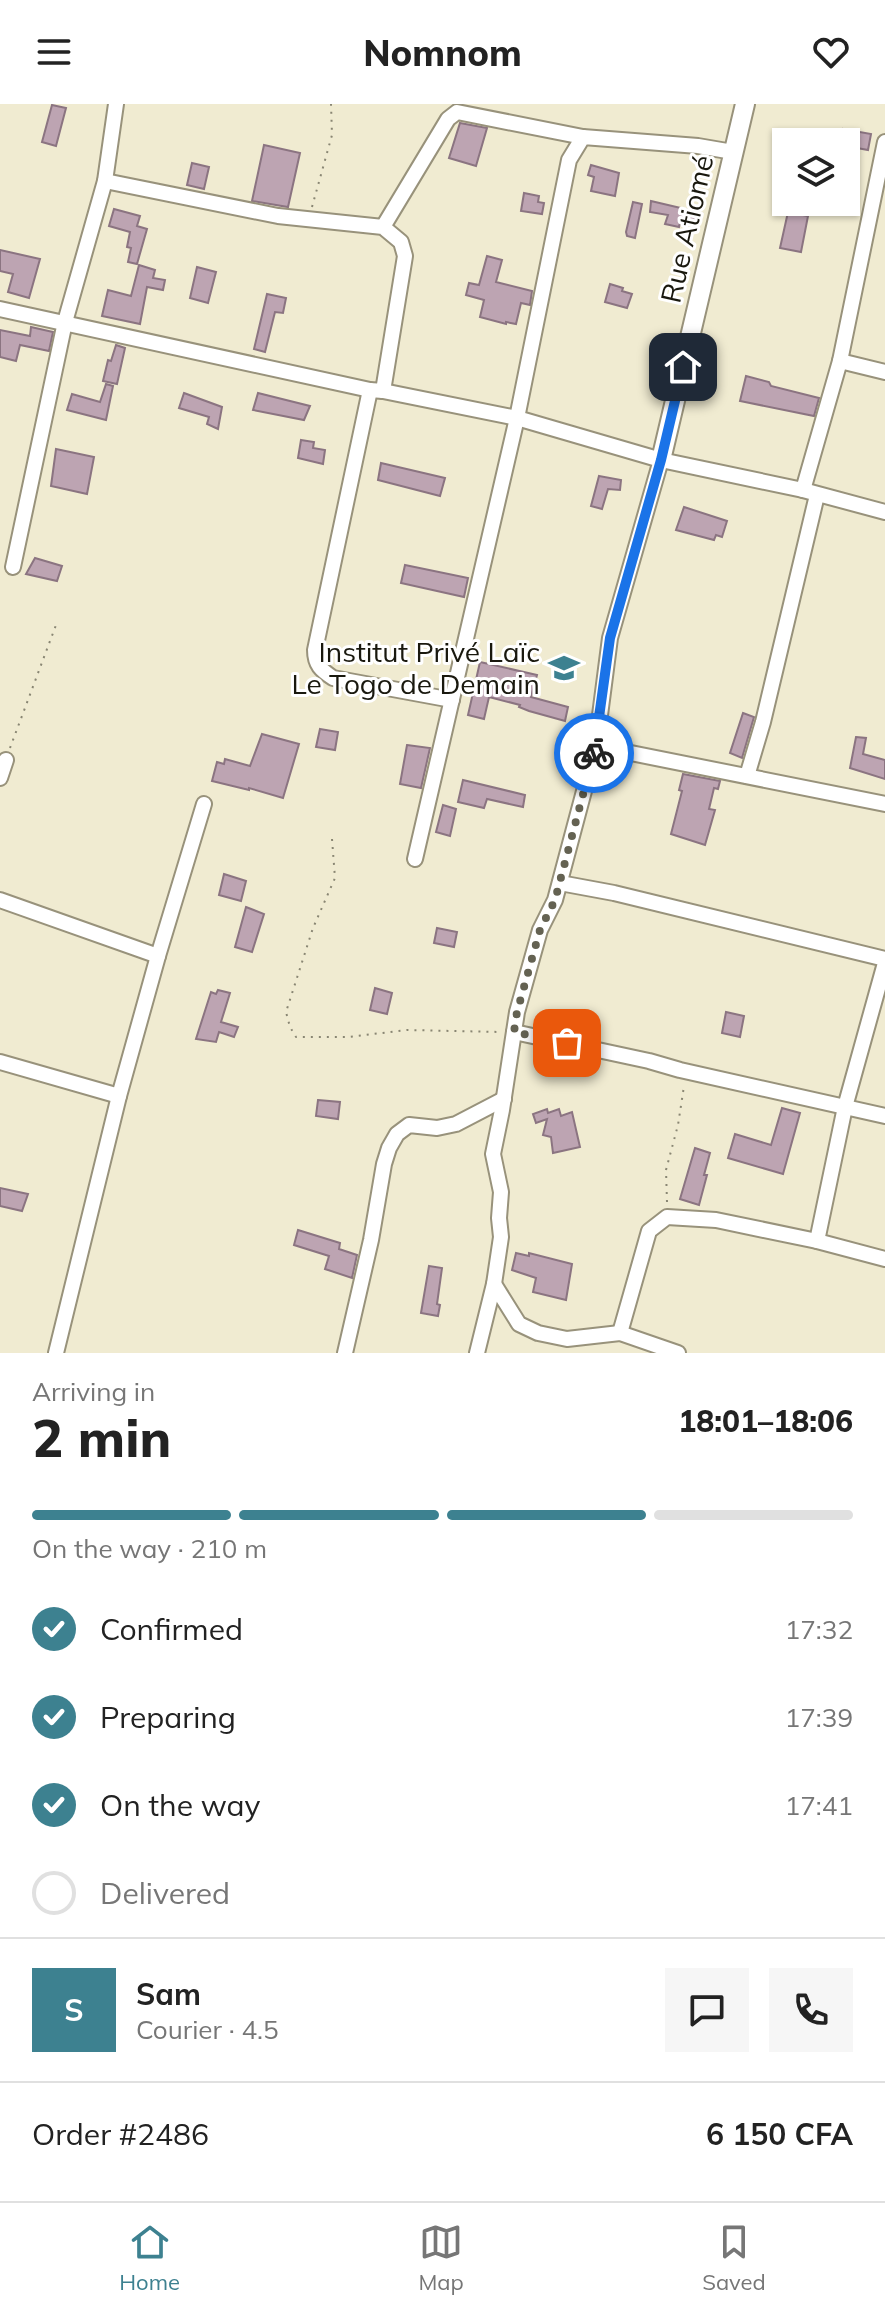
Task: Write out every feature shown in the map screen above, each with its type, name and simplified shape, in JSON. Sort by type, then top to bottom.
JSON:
[{"type":"street","points":[[13,567],[65,322],[105,181],[116,104]]},
{"type":"street","name":"Rue Atiomé","points":[[661,460],[745,104]]},
{"type":"street","points":[[383,227],[448,119],[457,112],[583,137],[698,146],[733,152]]},
{"type":"street","points":[[415,859],[517,418],[569,160],[583,137]]},
{"type":"street","points":[[747,776],[763,722],[885,142]]},
{"type":"street","points":[[105,181],[247,211],[383,227],[401,242],[405,256],[315,661],[333,678],[452,700]]},
{"type":"street","points":[[0,309],[517,418],[661,460],[810,492],[885,512]]},
{"type":"street","points":[[840,361],[885,372]]},
{"type":"street","points":[[477,1353],[494,1284],[501,1237],[501,1192],[493,1154],[517,1012],[540,930],[555,900],[596,746],[610,638],[661,460]]},
{"type":"street","points":[[596,746],[885,804]]},
{"type":"street","points":[[0,778],[6,760]]},
{"type":"street","points":[[56,1353],[119,1096],[204,804]]},
{"type":"street","points":[[560,883],[614,893],[885,961],[845,1107],[817,1241]]},
{"type":"street","points":[[0,900],[158,956]]},
{"type":"street","points":[[514,1032],[885,1116]]},
{"type":"street","points":[[0,1062],[119,1096]]},
{"type":"street","points":[[345,1353],[371,1240],[384,1164],[397,1134],[409,1125],[437,1128],[456,1124],[504,1099]]},
{"type":"street","points":[[620,1333],[649,1231],[667,1217],[716,1220],[885,1259]]},
{"type":"street","points":[[494,1284],[519,1324],[538,1333],[567,1339],[620,1333],[678,1353]]},
{"type":"path","points":[[309,220],[332,135],[331,104]]},
{"type":"path","points":[[6,760],[56,625]]},
{"type":"path","points":[[332,839],[335,878],[313,928],[286,1012],[296,1037],[348,1037],[407,1030],[514,1032]]},
{"type":"path","points":[[667,1217],[666,1170],[684,1087],[680,1070]]},
{"type":"building","points":[[52,105],[66,108],[56,146],[42,142]]},
{"type":"building","points":[[460,123],[487,128],[476,166],[449,158]]},
{"type":"building","points":[[860,132],[871,134],[868,150],[860,149]]},
{"type":"building","points":[[264,145],[300,153],[288,207],[252,201]]},
{"type":"building","points":[[192,163],[209,167],[204,189],[187,185]]},
{"type":"building","points":[[591,165],[619,173],[615,196],[591,191],[594,177],[588,175]]},
{"type":"building","points":[[524,193],[539,196],[538,202],[544,203],[542,214],[521,211]]},
{"type":"building","points":[[651,201],[702,213],[700,222],[681,218],[679,227],[665,224],[668,215],[650,212]]},
{"type":"building","points":[[633,202],[642,204],[635,238],[627,236],[626,232]]},
{"type":"building","points":[[114,209],[140,216],[137,226],[147,229],[137,264],[128,262],[130,232],[109,226]]},
{"type":"building","points":[[787,216],[808,216],[801,252],[780,248]]},
{"type":"building","points":[[0,250],[40,259],[29,298],[8,292],[13,274],[0,271]]},
{"type":"building","points":[[487,256],[502,260],[496,282],[532,291],[530,305],[521,303],[516,324],[480,317],[484,300],[466,295],[469,283],[479,285]]},
{"type":"building","points":[[139,265],[155,270],[153,278],[165,280],[163,290],[147,287],[140,324],[102,316],[108,290],[131,296]]},
{"type":"building","points":[[197,267],[216,272],[208,303],[190,298]]},
{"type":"building","points":[[610,284],[632,294],[627,308],[605,302]]},
{"type":"building","points":[[267,294],[286,298],[283,313],[275,312],[265,352],[254,349]]},
{"type":"building","points":[[31,327],[53,332],[49,351],[20,345],[16,361],[0,357],[0,330],[30,336]]},
{"type":"building","points":[[116,345],[125,348],[117,384],[103,381],[108,360],[111,361]]},
{"type":"building","points":[[746,376],[819,398],[814,416],[740,401]]},
{"type":"building","points":[[106,384],[113,386],[106,420],[67,410],[72,394],[100,402]]},
{"type":"building","points":[[184,393],[222,407],[218,429],[207,424],[209,417],[179,408]]},
{"type":"building","points":[[258,393],[310,406],[304,420],[253,410]]},
{"type":"building","points":[[301,440],[314,442],[313,448],[325,450],[323,464],[298,458]]},
{"type":"building","points":[[56,449],[94,457],[87,494],[51,486]]},
{"type":"building","points":[[381,463],[445,478],[440,496],[378,480]]},
{"type":"building","points":[[599,476],[621,480],[620,490],[608,489],[602,509],[591,506]]},
{"type":"building","points":[[684,507],[727,521],[722,537],[716,535],[714,540],[676,530]]},
{"type":"building","points":[[35,558],[62,566],[57,581],[26,574]]},
{"type":"building","points":[[405,565],[468,578],[464,597],[401,583]]},
{"type":"building","points":[[480,662],[537,675],[531,697],[568,707],[565,721],[489,697],[484,719],[468,715]]},
{"type":"building","points":[[743,713],[754,717],[742,758],[730,753]]},
{"type":"building","points":[[320,729],[338,732],[335,750],[316,747]]},
{"type":"building","points":[[262,734],[299,744],[283,798],[212,781],[217,762],[224,764],[225,759],[250,766]]},
{"type":"building","points":[[856,737],[866,738],[863,754],[885,760],[885,779],[850,768]]},
{"type":"building","points":[[407,745],[430,748],[421,788],[400,784]]},
{"type":"building","points":[[683,774],[720,781],[718,789],[714,788],[709,809],[715,810],[705,845],[671,834]]},
{"type":"building","points":[[463,780],[525,795],[523,807],[487,799],[484,808],[458,802]]},
{"type":"building","points":[[443,805],[456,809],[450,836],[436,832]]},
{"type":"building","points":[[224,874],[246,881],[241,901],[219,895]]},
{"type":"building","points":[[246,907],[264,914],[252,952],[235,947]]},
{"type":"building","points":[[437,928],[457,932],[454,947],[434,943]]},
{"type":"building","points":[[375,988],[392,993],[387,1014],[370,1010]]},
{"type":"building","points":[[218,990],[230,993],[221,1022],[238,1027],[234,1037],[219,1032],[216,1042],[196,1039],[211,992],[216,994]]},
{"type":"building","points":[[726,1012],[744,1016],[740,1037],[722,1033]]},
{"type":"building","points":[[318,1100],[340,1102],[338,1119],[316,1116]]},
{"type":"building","points":[[782,1108],[800,1113],[783,1174],[728,1158],[735,1134],[771,1145]]},
{"type":"building","points":[[547,1109],[548,1113],[559,1109],[561,1116],[572,1112],[580,1147],[553,1153],[551,1137],[543,1135],[547,1119],[536,1123],[533,1114]]},
{"type":"building","points":[[695,1148],[710,1153],[699,1205],[680,1199]]},
{"type":"building","points":[[0,1188],[28,1194],[22,1211],[0,1206]]},
{"type":"building","points":[[298,1230],[340,1243],[339,1249],[357,1255],[352,1278],[325,1269],[329,1256],[294,1245]]},
{"type":"building","points":[[516,1253],[529,1256],[529,1253],[572,1264],[566,1300],[533,1292],[536,1278],[512,1270]]},
{"type":"building","points":[[429,1266],[442,1268],[438,1316],[421,1313]]},
{"type":"way so far","points":[[567,1043],[514,1032],[540,930],[555,900],[594,753]]},
{"type":"place","name":"Institut Privé Laïc Le Togo de Demain","points":[[564,668]]},
{"type":"route","points":[[594,753],[610,638],[661,460],[683,367]]}]
